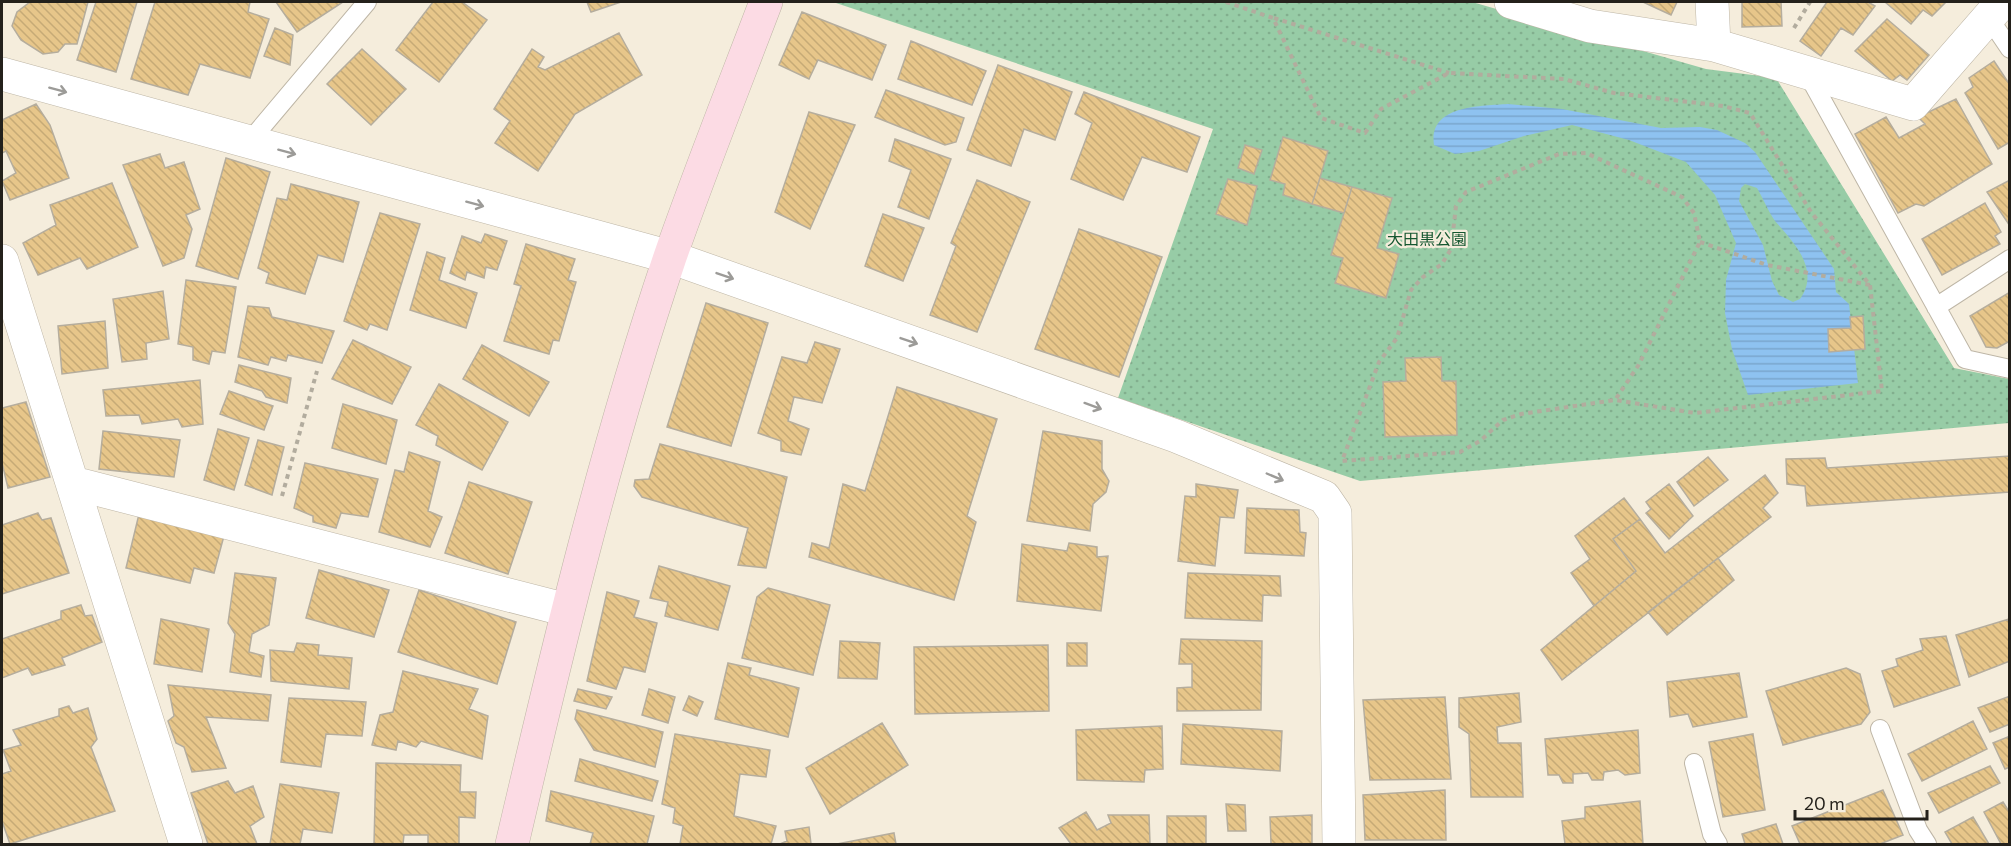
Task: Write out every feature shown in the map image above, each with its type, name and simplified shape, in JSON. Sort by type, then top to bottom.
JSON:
[{"type":"street","points":[[512,844],[567,610],[615,438],[670,257],[766,2]]},
{"type":"street","points":[[1511,2],[1590,26],[1714,45],[1913,104],[1996,10]]},
{"type":"street","points":[[1712,2],[1714,45]]},
{"type":"street","points":[[2,74],[670,257],[1176,436],[1324,497],[1335,513],[1339,844]]},
{"type":"street","points":[[2,261],[186,844]]},
{"type":"street","points":[[73,483],[567,610]]},
{"type":"lane","points":[[249,142],[367,2]]},
{"type":"lane","points":[[1996,10],[2010,49]]},
{"type":"lane","points":[[1806,71],[1965,359],[2010,369]]},
{"type":"lane","points":[[1936,307],[2010,259]]},
{"type":"lane","points":[[1880,729],[1918,830],[1927,844]]},
{"type":"lane","points":[[1694,763],[1712,834],[1718,844]]},
{"type":"path","points":[[1226,2],[1449,73],[1564,80],[1614,93],[1723,106],[1750,113],[1811,212],[1870,285],[1882,391],[1695,413],[1615,400],[1521,414],[1503,420],[1480,441],[1460,452],[1342,461],[1379,362],[1397,338],[1411,290],[1422,277],[1442,264],[1451,249],[1456,206],[1466,192],[1559,154],[1586,153],[1682,197],[1694,213],[1700,242],[1638,366],[1615,400]]},
{"type":"path","points":[[1273,18],[1321,118],[1365,133],[1381,109],[1449,73]]},
{"type":"path","points":[[1700,242],[1767,265],[1870,285]]},
{"type":"path","points":[[271,534],[317,370]]},
{"type":"green space","name":"大田黒公園","points":[[833,2],[1472,2],[1706,69],[1776,78],[1954,368],[2009,379],[2009,423],[1360,481],[1118,398],[1213,129]]},
{"type":"water","points":[[1508,104],[1562,109],[1661,128],[1700,127],[1717,130],[1745,143],[1755,152],[1834,269],[1836,292],[1849,304],[1858,383],[1748,395],[1732,349],[1725,313],[1726,280],[1736,243],[1715,195],[1686,162],[1629,140],[1572,125],[1524,136],[1479,151],[1455,154],[1434,145],[1434,132],[1439,122],[1448,115],[1471,107]],"holes":[[[1745,184],[1757,188],[1772,217],[1796,247],[1806,267],[1806,288],[1800,299],[1793,302],[1779,295],[1772,281],[1763,245],[1739,201],[1741,188]]]},
{"type":"building","points":[[30,2],[88,2],[77,44],[65,44],[58,52],[43,54],[21,40],[12,26],[17,12]]},
{"type":"building","points":[[96,2],[137,2],[116,72],[77,60]]},
{"type":"building","points":[[155,2],[250,2],[248,12],[269,19],[250,78],[200,64],[188,95],[131,79]]},
{"type":"building","points":[[276,2],[343,2],[297,32]]},
{"type":"building","points":[[433,2],[462,2],[487,20],[439,82],[396,50]]},
{"type":"building","points":[[587,2],[621,2],[591,12]]},
{"type":"building","points":[[1643,2],[1677,2],[1671,15]]},
{"type":"building","points":[[1742,2],[1781,2],[1782,26],[1742,27]]},
{"type":"building","points":[[1827,2],[1868,2],[1875,6],[1853,35],[1841,28],[1821,56],[1800,41]]},
{"type":"building","points":[[1885,2],[1946,2],[1932,16],[1923,10],[1911,24]]},
{"type":"building","points":[[802,12],[886,45],[872,80],[818,60],[809,79],[779,65]]},
{"type":"building","points":[[1887,19],[1929,55],[1907,80],[1900,75],[1892,81],[1855,51]]},
{"type":"building","points":[[275,28],[293,35],[290,65],[264,56]]},
{"type":"building","points":[[619,33],[642,75],[575,114],[538,171],[495,143],[510,121],[494,109],[532,49],[544,57],[538,67],[545,70]]},
{"type":"building","points":[[911,41],[986,71],[972,105],[898,79]]},
{"type":"building","points":[[362,49],[406,89],[371,125],[327,84]]},
{"type":"building","points":[[1994,61],[2010,85],[2010,142],[1998,149],[1965,93],[1973,87],[1969,78]]},
{"type":"building","points":[[998,65],[1072,92],[1055,140],[1024,129],[1011,166],[967,150]]},
{"type":"building","points":[[886,90],[964,118],[956,142],[945,145],[875,117]]},
{"type":"building","points":[[1084,92],[1200,137],[1187,172],[1142,157],[1123,200],[1071,179],[1092,123],[1075,114]]},
{"type":"building","points":[[1956,99],[1992,164],[1924,206],[1916,204],[1898,213],[1855,134],[1886,117],[1899,138],[1925,124],[1918,117]]},
{"type":"building","points":[[36,104],[50,125],[69,178],[10,200],[2,181],[16,173],[6,151],[2,153],[2,120]]},
{"type":"building","points":[[809,112],[855,125],[810,229],[775,212]]},
{"type":"building","points":[[1283,137],[1328,151],[1312,204],[1283,195],[1285,184],[1270,180]]},
{"type":"building","points":[[895,139],[951,159],[929,219],[898,207],[911,170],[889,161]]},
{"type":"building","points":[[1245,145],[1262,150],[1254,174],[1238,168]]},
{"type":"building","points":[[160,154],[165,168],[184,162],[200,209],[186,215],[192,229],[184,258],[163,266],[123,165]]},
{"type":"building","points":[[226,158],[270,172],[238,279],[196,266]]},
{"type":"building","points":[[1320,178],[1352,187],[1344,213],[1312,204]]},
{"type":"building","points":[[1228,179],[1257,186],[1247,225],[1216,214]]},
{"type":"building","points":[[977,180],[1030,202],[977,332],[930,315],[956,246],[951,243]]},
{"type":"building","points":[[2010,180],[2010,226],[1987,192]]},
{"type":"building","points":[[112,183],[138,247],[87,269],[80,258],[38,275],[23,243],[56,225],[50,205]]},
{"type":"building","points":[[291,184],[359,202],[343,262],[318,255],[305,294],[266,283],[269,273],[258,268],[277,198],[287,200]]},
{"type":"building","points":[[1352,187],[1392,198],[1377,248],[1399,254],[1386,298],[1335,283],[1343,258],[1331,255]]},
{"type":"building","points":[[1985,203],[2001,232],[1995,236],[2000,244],[1942,275],[1922,239]]},
{"type":"building","points":[[380,213],[420,224],[387,330],[370,324],[367,330],[344,321]]},
{"type":"building","points":[[883,214],[924,228],[903,281],[865,266]]},
{"type":"building","points":[[1079,229],[1162,257],[1119,377],[1035,349]]},
{"type":"building","points":[[485,234],[507,241],[497,270],[486,267],[484,278],[467,272],[465,280],[450,273],[462,236],[481,243]]},
{"type":"building","points":[[526,244],[575,259],[568,280],[576,282],[559,341],[553,340],[549,354],[504,341],[521,286],[514,284]]},
{"type":"building","points":[[427,252],[445,258],[439,280],[477,293],[466,328],[410,310]]},
{"type":"building","points":[[186,280],[236,287],[225,353],[212,351],[209,364],[193,360],[193,347],[178,344]]},
{"type":"building","points":[[163,291],[169,339],[146,343],[147,359],[122,362],[113,299]]},
{"type":"building","points":[[2010,292],[2010,341],[1997,348],[1986,347],[1970,316]]},
{"type":"building","points":[[706,303],[768,323],[731,446],[667,427]]},
{"type":"building","points":[[248,306],[269,308],[272,317],[334,331],[322,363],[288,355],[286,361],[271,357],[268,365],[238,357]]},
{"type":"building","points":[[1863,316],[1865,349],[1829,352],[1828,329],[1851,328],[1850,317]]},
{"type":"building","points":[[105,321],[108,368],[62,374],[58,326]]},
{"type":"building","points":[[353,340],[411,367],[392,404],[332,379]]},
{"type":"building","points":[[815,342],[840,349],[822,403],[794,397],[788,421],[809,429],[801,455],[781,451],[781,441],[758,433],[782,357],[807,363]]},
{"type":"building","points":[[482,345],[549,382],[529,416],[463,379]]},
{"type":"building","points":[[1441,357],[1442,381],[1456,381],[1457,435],[1385,437],[1383,382],[1406,381],[1405,358]]},
{"type":"building","points":[[239,365],[291,378],[287,403],[266,397],[262,391],[235,382]]},
{"type":"building","points":[[200,380],[203,424],[182,427],[178,419],[142,424],[139,415],[106,416],[103,390]]},
{"type":"building","points":[[439,384],[508,422],[482,470],[436,445],[438,436],[416,425]]},
{"type":"building","points":[[897,387],[997,419],[967,516],[976,522],[954,600],[809,557],[812,543],[829,548],[843,484],[865,491]]},
{"type":"building","points":[[229,391],[273,406],[264,430],[220,414]]},
{"type":"building","points":[[26,402],[50,477],[8,488],[2,463],[2,408]]},
{"type":"building","points":[[343,404],[397,420],[386,464],[332,448]]},
{"type":"building","points":[[218,429],[249,438],[234,490],[204,480]]},
{"type":"building","points":[[103,431],[180,440],[174,477],[99,469]]},
{"type":"building","points":[[1043,431],[1102,441],[1102,469],[1109,481],[1106,492],[1093,504],[1090,531],[1027,521]]},
{"type":"building","points":[[258,440],[284,447],[272,495],[245,485]]},
{"type":"building","points":[[660,444],[787,477],[766,568],[738,565],[748,528],[642,497],[634,486],[635,480],[649,479]]},
{"type":"building","points":[[409,452],[440,462],[428,511],[442,517],[430,547],[379,532],[395,470],[404,472]]},
{"type":"building","points":[[2010,456],[2010,492],[1807,506],[1805,486],[1787,484],[1786,459],[1825,458],[1827,468]]},
{"type":"building","points":[[1708,457],[1728,480],[1694,506],[1677,482]]},
{"type":"building","points":[[305,463],[378,479],[368,517],[341,513],[336,528],[313,522],[313,516],[294,508]]},
{"type":"building","points":[[1765,475],[1778,493],[1763,508],[1771,517],[1562,680],[1541,650],[1636,571],[1613,539],[1640,519],[1665,553]]},
{"type":"building","points":[[469,482],[532,502],[508,574],[445,553]]},
{"type":"building","points":[[1196,484],[1238,490],[1234,518],[1220,517],[1215,566],[1178,561],[1185,496],[1196,497]]},
{"type":"building","points":[[1669,484],[1693,516],[1669,539],[1646,513],[1651,509],[1646,502]]},
{"type":"building","points":[[1624,498],[1640,519],[1613,539],[1636,571],[1594,606],[1571,573],[1590,559],[1575,536]]},
{"type":"building","points":[[1247,508],[1299,510],[1300,532],[1306,533],[1304,556],[1245,553]]},
{"type":"building","points":[[140,510],[225,532],[214,573],[194,568],[190,583],[126,568]]},
{"type":"building","points":[[38,513],[42,520],[51,518],[69,573],[2,594],[2,525]]},
{"type":"building","points":[[1069,543],[1097,547],[1097,557],[1108,556],[1101,611],[1017,601],[1022,544],[1067,551]]},
{"type":"building","points":[[1718,558],[1734,580],[1667,635],[1648,612]]},
{"type":"building","points":[[659,566],[730,586],[718,630],[665,616],[668,602],[650,598]]},
{"type":"building","points":[[319,570],[389,590],[374,637],[306,618]]},
{"type":"building","points":[[235,573],[276,578],[269,625],[252,634],[249,652],[264,656],[261,677],[230,672],[235,634],[228,623]]},
{"type":"building","points":[[1188,573],[1280,576],[1281,596],[1263,595],[1262,621],[1185,618]]},
{"type":"building","points":[[768,588],[830,605],[813,675],[742,658],[757,597]]},
{"type":"building","points":[[419,590],[516,622],[497,684],[398,652]]},
{"type":"building","points":[[607,592],[639,601],[634,617],[657,623],[645,672],[624,667],[616,689],[587,681]]},
{"type":"building","points":[[81,605],[85,616],[92,615],[102,642],[62,658],[65,665],[32,675],[28,668],[2,678],[2,639],[61,619],[61,611]]},
{"type":"building","points":[[161,619],[209,629],[202,672],[154,664]]},
{"type":"building","points":[[2009,619],[2010,661],[1969,677],[1956,635]]},
{"type":"building","points":[[1946,636],[1960,685],[1894,707],[1882,671],[1898,666],[1896,659],[1923,650],[1920,639]]},
{"type":"building","points":[[1181,639],[1262,641],[1261,710],[1177,711],[1177,688],[1192,687],[1192,664],[1179,664]]},
{"type":"building","points":[[840,641],[880,643],[877,679],[838,678]]},
{"type":"building","points":[[297,643],[319,645],[318,655],[352,658],[349,689],[271,681],[270,650],[294,652]]},
{"type":"building","points":[[1067,643],[1087,643],[1087,666],[1067,666]]},
{"type":"building","points":[[1048,645],[1049,711],[915,714],[914,647]]},
{"type":"building","points":[[728,663],[751,668],[749,675],[799,688],[788,737],[715,719]]},
{"type":"building","points":[[1846,668],[1860,674],[1870,712],[1861,724],[1783,745],[1766,691]]},
{"type":"building","points":[[403,671],[478,689],[469,709],[488,716],[482,759],[421,741],[416,747],[398,741],[396,750],[372,745],[380,715],[393,712]]},
{"type":"building","points":[[1739,673],[1747,717],[1693,727],[1688,714],[1670,717],[1667,682]]},
{"type":"building","points":[[168,685],[271,695],[268,721],[206,717],[226,768],[192,772],[184,747],[176,743],[168,721],[174,716]]},
{"type":"building","points":[[578,689],[612,697],[606,709],[574,701]]},
{"type":"building","points":[[649,689],[675,697],[668,723],[642,715]]},
{"type":"building","points":[[1519,693],[1521,722],[1497,727],[1498,743],[1521,743],[1523,797],[1471,797],[1469,734],[1459,727],[1459,698]]},
{"type":"building","points":[[689,696],[703,702],[697,716],[683,710]]},
{"type":"building","points":[[2010,696],[2010,724],[1990,732],[1978,708]]},
{"type":"building","points":[[1445,697],[1451,779],[1370,780],[1363,700]]},
{"type":"building","points":[[289,698],[366,702],[362,736],[326,734],[321,767],[281,762]]},
{"type":"building","points":[[69,706],[73,713],[88,708],[97,739],[91,747],[115,811],[10,844],[2,821],[2,774],[11,771],[3,750],[21,745],[13,730],[59,716],[59,709]]},
{"type":"building","points":[[577,710],[663,732],[655,767],[594,750],[575,719]]},
{"type":"building","points":[[1973,721],[1987,749],[1922,781],[1908,754]]},
{"type":"building","points":[[882,723],[908,765],[830,814],[806,768]]},
{"type":"building","points":[[1183,724],[1282,731],[1280,771],[1181,764]]},
{"type":"building","points":[[1162,726],[1163,769],[1145,770],[1144,782],[1077,780],[1076,730]]},
{"type":"building","points":[[1638,730],[1640,773],[1625,775],[1618,770],[1604,772],[1603,780],[1592,780],[1588,773],[1573,774],[1573,783],[1563,783],[1559,775],[1548,775],[1545,739]]},
{"type":"building","points":[[675,734],[770,750],[766,777],[740,774],[734,816],[776,826],[771,844],[680,844],[683,826],[673,823],[675,808],[662,804]]},
{"type":"building","points":[[1753,734],[1765,810],[1723,817],[1709,742]]},
{"type":"building","points":[[2010,736],[2010,767],[2005,769],[1993,743]]},
{"type":"building","points":[[580,759],[658,781],[652,801],[575,781]]},
{"type":"building","points":[[376,763],[461,765],[460,792],[476,792],[475,818],[459,817],[459,844],[428,844],[428,835],[404,835],[403,844],[374,844]]},
{"type":"building","points":[[1990,766],[2000,783],[1939,813],[1928,793]]},
{"type":"building","points":[[228,781],[235,793],[253,786],[264,817],[250,826],[257,844],[208,844],[191,793]]},
{"type":"building","points":[[280,784],[339,793],[332,833],[303,829],[300,844],[270,844]]},
{"type":"building","points":[[1445,790],[1446,840],[1365,840],[1363,795]]},
{"type":"building","points":[[1883,790],[1903,835],[1880,844],[1800,844],[1792,826]]},
{"type":"building","points":[[551,791],[654,816],[647,844],[590,844],[593,833],[546,821]]},
{"type":"building","points":[[1640,801],[1643,844],[1565,844],[1562,821],[1585,818],[1585,807]]},
{"type":"building","points":[[2003,802],[2010,813],[2010,844],[2001,844],[1984,812]]},
{"type":"building","points":[[1226,804],[1245,805],[1246,831],[1228,831]]},
{"type":"building","points":[[1086,812],[1097,830],[1111,823],[1108,815],[1149,815],[1150,844],[1071,844],[1059,828]]},
{"type":"building","points":[[1312,815],[1312,844],[1271,844],[1270,817]]},
{"type":"building","points":[[1167,816],[1206,816],[1206,844],[1167,844]]},
{"type":"building","points":[[1973,817],[1989,844],[1952,844],[1945,832]]},
{"type":"building","points":[[1776,824],[1783,844],[1745,844],[1742,834]]},
{"type":"building","points":[[809,827],[811,844],[780,844],[787,841],[785,831]]},
{"type":"building","points":[[894,833],[896,844],[837,844]]}]
